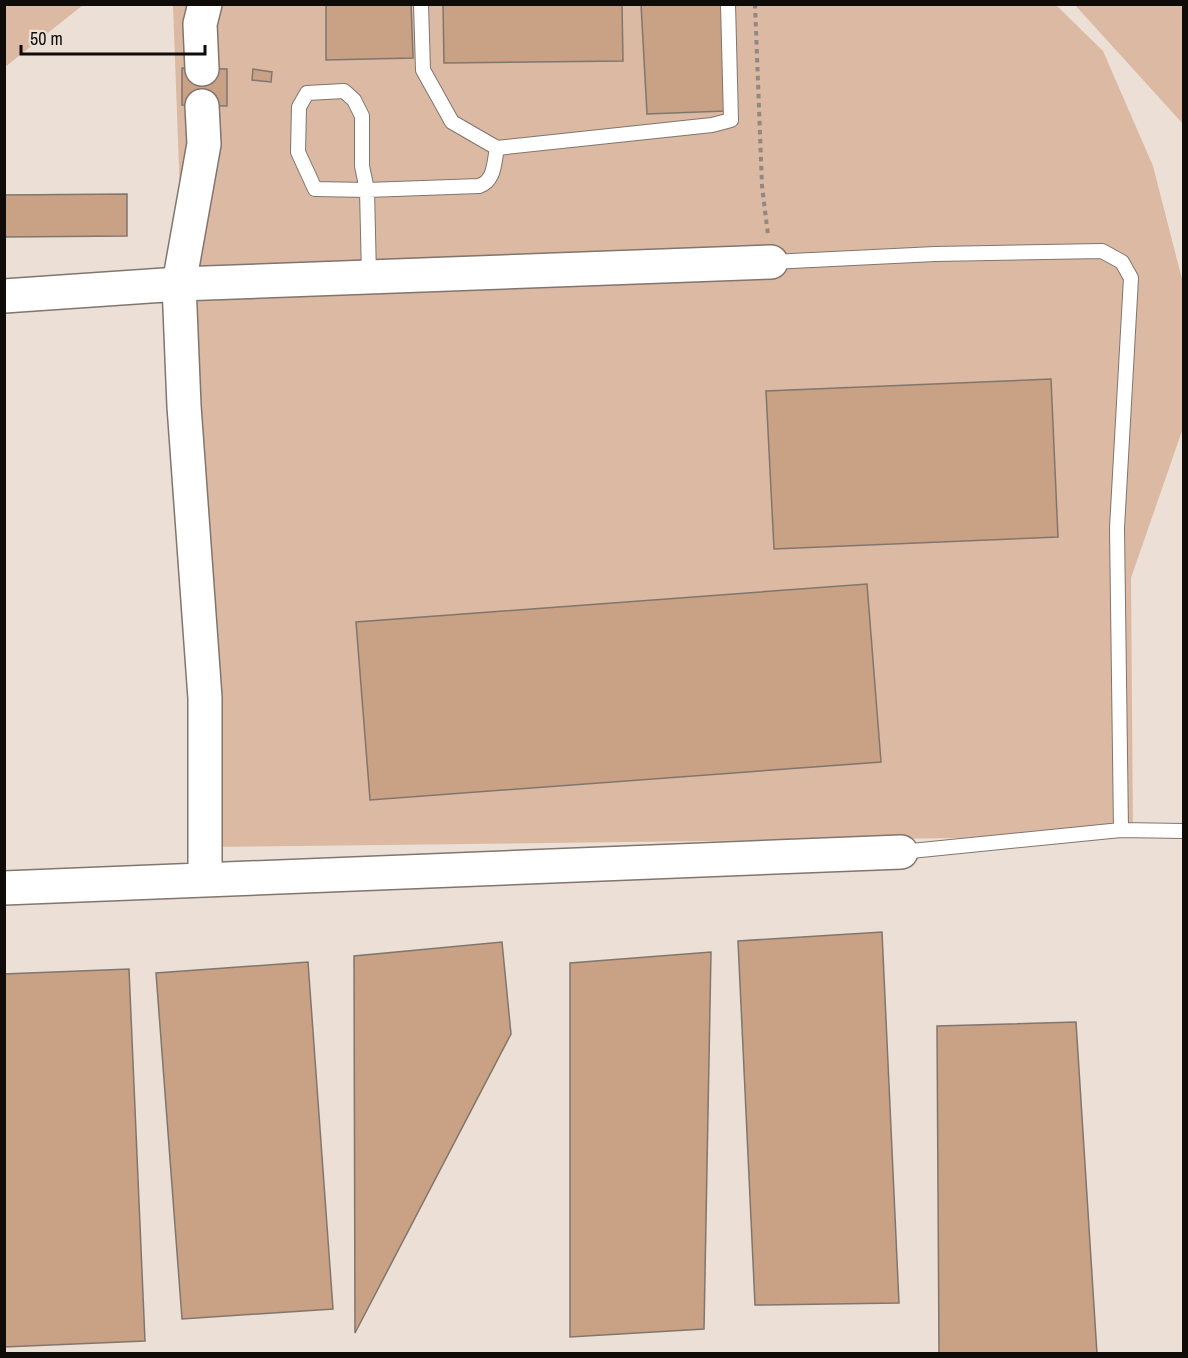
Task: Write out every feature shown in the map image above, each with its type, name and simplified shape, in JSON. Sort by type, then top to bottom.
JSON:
[{"type":"street","points":[[202,69],[200,24],[205,4]]},
{"type":"street","points":[[202,106],[204,144],[179,284],[184,406],[205,698],[206,880]]},
{"type":"street","points":[[4,296],[179,284],[771,262]]},
{"type":"street","points":[[4,888],[901,852]]},
{"type":"lane","points":[[421,4],[423,70],[452,122],[497,148],[712,125],[731,120],[728,4]]},
{"type":"lane","points":[[369,276],[367,190],[362,166],[362,116],[354,100],[344,91],[307,93],[299,107],[298,152],[315,189],[367,190],[479,186],[486,184],[491,177],[497,148]]},
{"type":"lane","points":[[771,262],[935,254],[1102,251],[1122,262],[1131,278],[1117,528],[1121,830]]},
{"type":"lane","points":[[901,852],[1121,830],[1184,831]]},
{"type":"path","points":[[755,4],[762,186],[771,262]]},
{"type":"shaded area","points":[[5,4],[83,4],[83,5],[5,67]]},
{"type":"shaded area","points":[[173,5],[1056,5],[1103,51],[1153,166],[1183,283],[1183,428],[1131,578],[1133,836],[204,847]]},
{"type":"shaded area","points":[[1075,5],[1183,5],[1183,124]]},
{"type":"building","points":[[411,4],[413,58],[326,60],[326,5]]},
{"type":"building","points":[[443,4],[622,4],[623,61],[444,63]]},
{"type":"building","points":[[641,4],[722,4],[725,111],[647,114]]},
{"type":"building","points":[[182,68],[227,69],[227,106],[182,105]]},
{"type":"building","points":[[253,69],[272,72],[271,82],[252,80]]},
{"type":"building","points":[[127,194],[127,236],[4,237],[4,195]]},
{"type":"building","points":[[1051,379],[1058,537],[774,549],[766,391]]},
{"type":"building","points":[[867,584],[881,762],[370,800],[356,622]]},
{"type":"building","points":[[882,932],[899,1303],[755,1305],[738,941]]},
{"type":"building","points":[[502,942],[511,1034],[355,1333],[354,956]]},
{"type":"building","points":[[711,952],[704,1329],[570,1337],[570,963]]},
{"type":"building","points":[[308,962],[333,1309],[182,1319],[156,973]]},
{"type":"building","points":[[129,969],[145,1341],[4,1347],[4,974]]},
{"type":"building","points":[[1076,1022],[1097,1354],[939,1354],[937,1026]]}]
